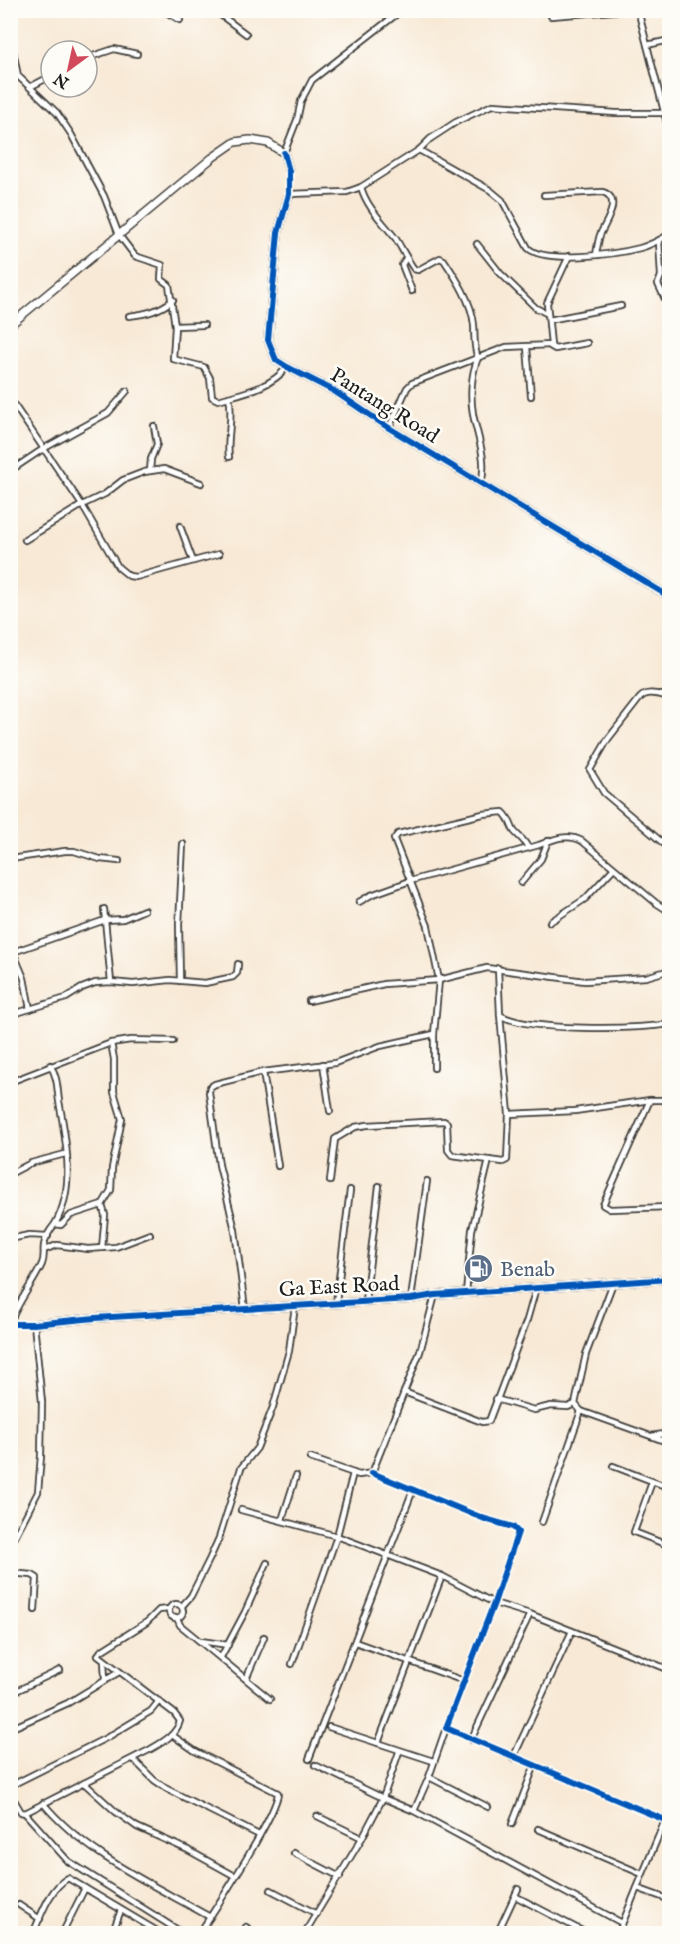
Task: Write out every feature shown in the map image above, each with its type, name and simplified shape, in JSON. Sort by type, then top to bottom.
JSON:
[{"type":"street","points":[[162,10],[180,20]]},
{"type":"street","points":[[214,10],[246,34]]},
{"type":"street","points":[[10,325],[212,158],[235,142],[260,140],[284,153],[297,120],[301,101],[312,80],[402,10]]},
{"type":"street","points":[[551,16],[626,10]]},
{"type":"street","points":[[638,10],[669,135]]},
{"type":"street","points":[[10,36],[18,76]]},
{"type":"street","points":[[647,45],[669,40]]},
{"type":"street","points":[[99,54],[114,49],[137,54]]},
{"type":"street","points":[[10,75],[18,76],[57,113],[104,196],[119,235],[135,256],[162,265],[161,279],[169,285],[173,300],[175,326],[173,359],[204,367],[210,378],[212,397],[218,400],[268,383],[282,374],[287,367]]},
{"type":"street","points":[[30,87],[39,82]]},
{"type":"street","points":[[289,194],[347,192],[361,187],[419,150],[430,139],[456,122],[492,105],[616,113],[663,113],[669,109]]},
{"type":"street","points":[[419,150],[490,190],[502,200],[528,248],[533,252],[568,256],[596,255],[640,249],[669,234]]},
{"type":"street","name":"Pantang Road","points":[[284,153],[289,171],[289,194],[278,233],[268,340],[276,360],[334,391],[389,428],[669,597]]},
{"type":"street","points":[[361,187],[368,203],[416,270],[440,258],[444,260],[458,282],[472,314],[473,345],[478,358],[474,366],[472,403],[484,467],[481,483]]},
{"type":"street","points":[[544,195],[603,192],[609,195],[613,201],[600,236],[596,255]]},
{"type":"street","points":[[659,241],[661,276],[658,284],[665,299]]},
{"type":"street","points":[[477,244],[500,273],[532,305],[548,317],[621,306]]},
{"type":"street","points":[[550,346],[552,340],[547,303],[568,256]]},
{"type":"street","points":[[406,258],[402,265],[412,291]]},
{"type":"street","points":[[129,316],[162,309],[173,300]]},
{"type":"street","points":[[175,326],[204,325]]},
{"type":"street","points":[[389,428],[407,388],[412,383],[506,347],[550,346],[555,349],[587,343]]},
{"type":"street","points":[[527,347],[531,396]]},
{"type":"street","points":[[10,471],[43,449],[108,413],[127,391]]},
{"type":"street","points":[[229,397],[232,410],[228,440],[229,457]]},
{"type":"street","points":[[10,399],[109,548],[111,557],[129,576],[136,577],[219,554]]},
{"type":"street","points":[[150,471],[151,459],[157,444],[154,426]]},
{"type":"street","points":[[25,540],[81,505],[105,494],[123,480],[150,471],[164,469],[201,483]]},
{"type":"street","points":[[180,526],[193,561]]},
{"type":"street","points":[[669,697],[644,694],[608,739],[590,770],[604,793],[669,849]]},
{"type":"street","points":[[434,1068],[434,1034],[439,980],[428,926],[394,839],[398,834],[483,814],[503,812],[508,816],[512,828],[525,841],[528,848]]},
{"type":"street","points":[[359,902],[410,880],[548,841],[570,837],[577,838],[669,912]]},
{"type":"street","points":[[521,883],[541,859],[548,841]]},
{"type":"street","points":[[180,981],[179,924],[183,844]]},
{"type":"street","points":[[10,859],[74,851],[100,859],[119,861]]},
{"type":"street","points":[[550,922],[585,899],[614,868]]},
{"type":"street","points":[[104,909],[111,982]]},
{"type":"street","points":[[30,1009],[24,978],[12,950],[105,920],[123,919],[144,910]]},
{"type":"street","points":[[10,1016],[66,998],[95,983],[133,984],[170,980],[205,983],[233,977],[237,973],[238,964]]},
{"type":"street","points":[[309,1001],[384,984],[439,980],[482,968],[498,968],[585,981],[646,977],[669,970]]},
{"type":"street","points":[[330,1181],[335,1139],[354,1127],[367,1125],[444,1121],[447,1124],[449,1153],[452,1155],[503,1162],[507,1160],[508,1083],[500,1015],[498,968]]},
{"type":"street","points":[[500,1015],[512,1021],[602,1028],[669,1024]]},
{"type":"street","points":[[245,1309],[235,1230],[219,1165],[210,1087],[215,1083],[263,1072],[350,1058],[380,1046],[434,1034]]},
{"type":"street","points":[[10,1082],[111,1043],[131,1040],[173,1041]]},
{"type":"street","points":[[55,1224],[60,1225],[79,1211],[102,1205],[111,1190],[112,1168],[122,1119],[114,1092],[114,1059],[111,1043]]},
{"type":"street","points":[[323,1064],[330,1111]]},
{"type":"street","points":[[10,1323],[45,1257],[44,1250],[48,1236],[62,1213],[67,1191],[64,1124],[57,1080],[50,1065]]},
{"type":"street","points":[[263,1072],[278,1166]]},
{"type":"street","points":[[509,1114],[575,1111],[650,1100],[669,1100]]},
{"type":"street","points":[[650,1100],[603,1205],[610,1209],[669,1207]]},
{"type":"street","points":[[10,1174],[31,1163],[66,1154]]},
{"type":"street","points":[[466,1294],[472,1230],[489,1160]]},
{"type":"street","points":[[411,1299],[427,1181]]},
{"type":"street","points":[[365,1301],[379,1186]]},
{"type":"street","points":[[336,1303],[350,1190]]},
{"type":"street","points":[[102,1205],[105,1215],[102,1248]]},
{"type":"street","points":[[44,1250],[57,1245],[88,1249],[121,1246],[133,1239],[150,1234]]},
{"type":"street","points":[[10,1239],[29,1235],[48,1236]]},
{"type":"street","name":"Ga East Road","points":[[10,1323],[34,1324],[95,1318],[411,1299],[435,1295],[669,1279]]},
{"type":"street","points":[[575,1404],[586,1354],[613,1283]]},
{"type":"street","points":[[404,1392],[486,1422],[489,1421],[527,1320],[536,1288]]},
{"type":"street","points":[[372,1473],[420,1352],[435,1295]]},
{"type":"street","points":[[182,1606],[191,1596],[219,1538],[242,1468],[256,1448],[273,1407],[289,1351],[296,1305]]},
{"type":"street","points":[[10,1546],[38,1492],[42,1402],[34,1324]]},
{"type":"street","points":[[496,1399],[534,1410],[551,1406],[568,1407],[575,1404]]},
{"type":"street","points":[[575,1404],[581,1411],[669,1443]]},
{"type":"street","points":[[542,1522],[581,1411]]},
{"type":"street","points":[[649,1436],[669,1433]]},
{"type":"street","points":[[310,1458],[359,1475],[372,1473],[517,1530],[518,1536],[494,1603],[414,1811]]},
{"type":"street","points":[[613,1466],[669,1488]]},
{"type":"street","points":[[292,1664],[337,1536],[353,1473]]},
{"type":"street","points":[[282,1520],[296,1476]]},
{"type":"street","points":[[652,1482],[634,1532],[669,1546]]},
{"type":"street","points":[[309,1760],[413,1490]]},
{"type":"street","points":[[241,1510],[337,1536],[442,1576],[494,1603],[530,1614],[669,1670]]},
{"type":"street","points":[[221,1657],[267,1563]]},
{"type":"street","points":[[10,1573],[32,1575],[37,1578],[35,1610]]},
{"type":"street","points":[[378,1743],[442,1576]]},
{"type":"street","points":[[25,1813],[133,1759],[178,1729],[180,1721],[159,1701],[98,1655],[143,1625],[159,1610],[169,1609],[175,1604],[182,1606]]},
{"type":"street","points":[[177,1618],[183,1613],[182,1606]]},
{"type":"street","points":[[169,1609],[172,1617],[177,1618]]},
{"type":"street","points":[[471,1740],[530,1614]]},
{"type":"street","points":[[177,1618],[178,1623],[270,1699]]},
{"type":"street","points":[[513,1758],[572,1631]]},
{"type":"street","points":[[246,1679],[264,1637]]},
{"type":"street","points":[[200,1640],[228,1645]]},
{"type":"street","points":[[355,1642],[464,1681]]},
{"type":"street","points":[[104,1660],[105,1680]]},
{"type":"street","points":[[10,1694],[60,1671]]},
{"type":"street","points":[[10,1730],[68,1702],[119,1672]]},
{"type":"street","points":[[10,1786],[108,1737],[151,1711],[159,1701]]},
{"type":"street","points":[[328,1727],[399,1752],[434,1761]]},
{"type":"street","points":[[446,1728],[664,1820]]},
{"type":"street","points":[[172,1735],[195,1751],[278,1793],[275,1804],[259,1835],[199,1934]]},
{"type":"street","points":[[304,1934],[340,1877],[383,1798],[399,1752]]},
{"type":"street","points":[[133,1759],[154,1780],[167,1789],[259,1835]]},
{"type":"street","points":[[315,1765],[414,1811],[622,1923]]},
{"type":"street","points":[[512,1824],[534,1767]]},
{"type":"street","points":[[429,1777],[488,1807]]},
{"type":"street","points":[[84,1784],[137,1827],[188,1850],[235,1876]]},
{"type":"street","points":[[10,1793],[20,1810],[68,1861],[184,1934]]},
{"type":"street","points":[[44,1803],[64,1825],[109,1860],[210,1917]]},
{"type":"street","points":[[618,1934],[669,1808]]},
{"type":"street","points":[[317,1816],[362,1838]]},
{"type":"street","points":[[538,1829],[642,1874]]},
{"type":"street","points":[[294,1853],[340,1877]]},
{"type":"street","points":[[33,1934],[60,1882],[68,1878],[162,1934]]},
{"type":"street","points":[[62,1934],[85,1888]]},
{"type":"street","points":[[637,1888],[669,1900]]},
{"type":"street","points":[[498,1933],[518,1889]]},
{"type":"street","points":[[271,1890],[318,1914]]},
{"type":"street","points":[[115,1906],[122,1894]]},
{"type":"street","points":[[515,1896],[586,1933]]},
{"type":"street","points":[[19,1905],[40,1919]]},
{"type":"street","points":[[112,1934],[121,1910]]},
{"type":"street","points":[[246,1927],[255,1934]]},
{"type":"cycle path","points":[[284,153],[289,171],[289,194],[278,233],[268,340],[276,360],[334,391],[389,428],[670,597]]},
{"type":"cycle path","points":[[10,1324],[411,1299],[435,1295],[670,1279]]},
{"type":"cycle path","points":[[372,1473],[485,1519],[513,1527],[518,1532],[494,1603],[446,1728],[665,1820]]},
{"type":"place","name":"Benab","points":[[479,1269]]}]
